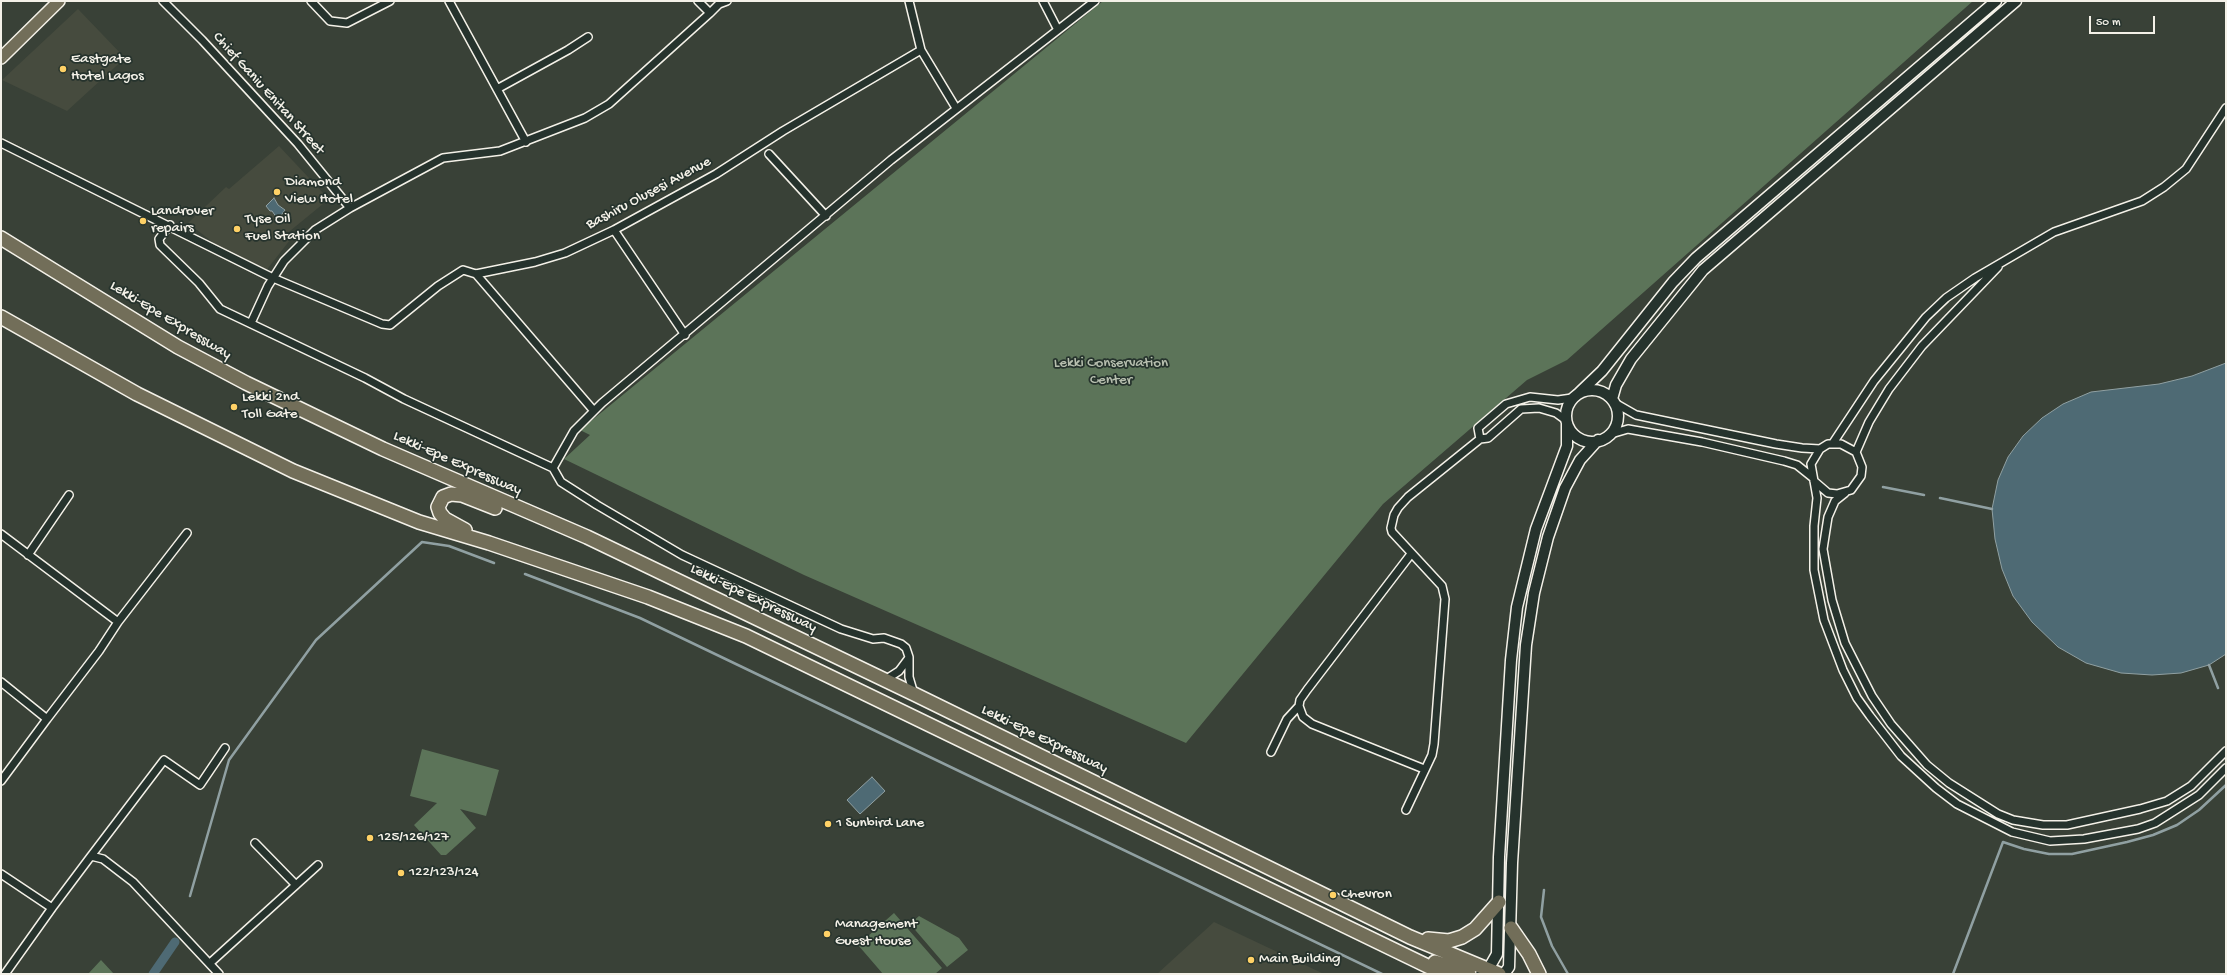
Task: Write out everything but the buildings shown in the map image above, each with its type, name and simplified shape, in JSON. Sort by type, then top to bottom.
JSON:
[{"type":"highway","name":"Lekki-Epe Expressway","points":[[1,238],[178,347],[246,384],[383,449],[526,512],[587,537],[914,694],[1410,937],[1490,972]]},
{"type":"highway","points":[[1,317],[137,394],[293,471],[419,522],[489,543],[693,613],[746,636],[1444,974]]},
{"type":"highway","points":[[489,543],[445,519],[440,513],[440,501],[451,494],[462,495],[507,512],[526,512]]},
{"type":"highway","points":[[1410,937],[1449,941],[1462,937],[1475,929],[1500,902]]},
{"type":"highway","points":[[1336,922],[1351,922],[1438,963],[1469,974]]},
{"type":"highway","points":[[1511,928],[1529,954],[1539,974]]},
{"type":"highway","points":[[1408,957],[1424,974]]},
{"type":"main road","points":[[1,58],[60,1]]},
{"type":"street","name":"Chief Ganiu Enitan Street","points":[[163,1],[202,40],[298,144],[350,208]]},
{"type":"street","points":[[311,1],[330,21],[347,23],[390,1]]},
{"type":"street","points":[[449,1],[526,142]]},
{"type":"street","points":[[698,1],[710,13]]},
{"type":"street","points":[[250,323],[273,278],[284,261],[316,230],[350,208],[443,158],[500,151],[586,118],[609,104],[720,4],[727,1]]},
{"type":"street","points":[[909,1],[921,50],[956,108]]},
{"type":"street","points":[[1043,1],[1058,30]]},
{"type":"street","points":[[553,468],[574,431],[594,411],[956,108],[1095,1]]},
{"type":"street","points":[[1490,972],[1498,954],[1500,902],[1499,857],[1511,660],[1517,607],[1536,529],[1567,446],[1568,406],[1576,396],[1602,371],[1669,288],[1696,258],[1996,1]]},
{"type":"street","points":[[1611,434],[1616,426],[1618,417],[1613,401],[1616,385],[1631,359],[1703,270],[2016,1]]},
{"type":"street","points":[[497,89],[568,50],[588,37]]},
{"type":"street","name":"Bashiru Olusesi Avenue","points":[[273,278],[382,324],[390,325],[438,286],[462,270],[476,274],[509,269],[565,253],[614,230],[716,174],[770,139],[921,50]]},
{"type":"street","points":[[1480,438],[1478,428],[1506,404],[1530,396],[1558,400],[1596,390],[1605,393],[1613,401],[1636,415],[1776,444],[1820,449],[1833,443],[1874,381],[1926,317],[1946,298],[1975,278],[2054,232],[2142,201],[2164,187],[2186,169],[2226,108]]},
{"type":"street","points":[[1,143],[170,225],[273,278]]},
{"type":"street","points":[[769,154],[826,216]]},
{"type":"street","points":[[170,225],[159,238],[162,248],[220,308],[404,399],[553,468],[561,482],[597,506],[682,555],[841,629],[873,639],[884,638],[901,644],[906,648],[909,677],[914,694]]},
{"type":"street","points":[[614,230],[684,335]]},
{"type":"street","points":[[1856,452],[1869,422],[1889,389],[1917,352],[2002,263]]},
{"type":"street","points":[[476,274],[594,411]]},
{"type":"street","points":[[1406,810],[1424,769],[1432,756],[1446,599],[1442,586],[1411,554],[1392,532],[1391,528],[1398,508],[1480,438],[1488,438],[1516,412],[1526,408],[1539,408],[1556,413],[1567,423],[1575,436],[1592,442],[1628,429],[1702,442],[1784,461],[1797,465],[1814,479],[1820,488],[1828,493],[1846,493]]},
{"type":"street","points":[[1504,974],[1509,966],[1512,863],[1526,645],[1534,593],[1548,537],[1565,488],[1580,460],[1598,440]]},
{"type":"street","points":[[1833,443],[1850,447],[1856,452],[1862,467],[1861,476],[1857,484],[1835,501],[1828,517],[1823,549],[1832,600],[1846,643],[1872,696],[1891,724],[1927,765],[1949,783],[1998,814],[2013,820],[2043,825],[2067,825],[2140,810],[2173,798],[2191,786],[2226,751]]},
{"type":"street","points":[[1820,449],[1811,464],[1817,498],[1814,526],[1814,570],[1824,620],[1843,670],[1857,698],[1901,756],[1957,804],[2012,832],[2050,841],[2084,839],[2138,829],[2155,823],[2199,795],[2226,768]]},
{"type":"street","points":[[28,556],[69,495]]},
{"type":"street","points":[[1,781],[99,652],[118,622],[187,533]]},
{"type":"street","points":[[1,534],[28,556],[118,622]]},
{"type":"street","points":[[1411,554],[1307,690],[1300,700],[1299,706],[1303,717],[1312,724],[1424,769]]},
{"type":"street","points":[[885,680],[899,671],[908,658]]},
{"type":"street","points":[[1,682],[47,719]]},
{"type":"street","points":[[1271,752],[1287,719],[1299,706]]},
{"type":"street","points":[[5,974],[52,908],[164,760],[200,785],[225,748]]},
{"type":"street","points":[[255,843],[296,885]]},
{"type":"street","points":[[91,856],[103,859],[123,873],[219,974]]},
{"type":"street","points":[[210,963],[318,865]]},
{"type":"street","points":[[1,874],[52,908]]},
{"type":"shaded area","name":"Eastgate Hotel Lagos","points":[[78,9],[125,58],[67,111],[2,80]]},
{"type":"shaded area","points":[[279,146],[324,194],[323,204],[285,235],[290,240],[265,272],[224,251],[188,223],[226,187],[229,189]]},
{"type":"shaded area","points":[[1214,922],[1324,974],[1157,974]]},
{"type":"green space","name":"Lekki Conservation Center","points":[[1103,1],[1973,1],[1567,360],[1527,380],[1383,504],[1186,743],[804,575],[564,459],[590,435],[580,430]]},
{"type":"green space","points":[[422,749],[499,770],[486,816],[460,809],[476,828],[446,855],[441,855],[414,825],[437,803],[410,796]]},
{"type":"green space","points":[[894,913],[942,968],[935,974],[883,974],[858,945]]},
{"type":"green space","points":[[919,916],[959,938],[968,950],[947,967],[910,924]]},
{"type":"green space","points":[[101,960],[114,974],[88,974]]},
{"type":"water","points":[[274,198],[278,205],[285,210],[279,218],[277,218],[266,206]]},
{"type":"water","points":[[2226,363],[2226,654],[2209,665],[2181,673],[2152,675],[2121,673],[2086,663],[2058,647],[2032,622],[2013,596],[2002,569],[1995,539],[1992,509],[1998,480],[2008,457],[2023,436],[2042,418],[2063,404],[2091,392],[2159,384],[2192,376]]},
{"type":"water","points":[[872,777],[885,791],[860,814],[847,800]]},
{"type":"waterway","points":[[1883,487],[1924,495]]},
{"type":"waterway","points":[[1940,498],[1992,509]]},
{"type":"waterway","points":[[190,896],[229,760],[316,640],[422,542],[449,546],[494,563]]},
{"type":"waterway","points":[[525,574],[640,618],[1382,974]]},
{"type":"waterway","points":[[2209,665],[2218,688]]},
{"type":"waterway","points":[[1953,974],[2003,842],[2024,849],[2049,854],[2072,854],[2127,842],[2153,835],[2177,825],[2199,810],[2226,785]]},
{"type":"waterway","points":[[1544,890],[1541,917],[1552,946],[1568,974]]},
{"type":"waterway","points":[[153,974],[175,942]]},
{"type":"place","name":"Eastgate Hotel Lagos","points":[[63,69]]},
{"type":"place","name":"Diamond View Hotel","points":[[277,192]]},
{"type":"place","name":"Landrover repairs","points":[[143,221]]},
{"type":"place","name":"Tyse Oil Fuel Station","points":[[237,229]]},
{"type":"place","name":"Lekki 2nd Toll Gate","points":[[234,407]]},
{"type":"place","name":"1 Sunbird Lane","points":[[828,824]]},
{"type":"place","name":"125/126/127","points":[[370,838]]},
{"type":"place","name":"122/123/124","points":[[401,873]]},
{"type":"place","name":"Chevron","points":[[1333,895]]},
{"type":"place","name":"Management Guest House","points":[[827,934]]},
{"type":"place","name":"Main Building","points":[[1251,960]]}]
